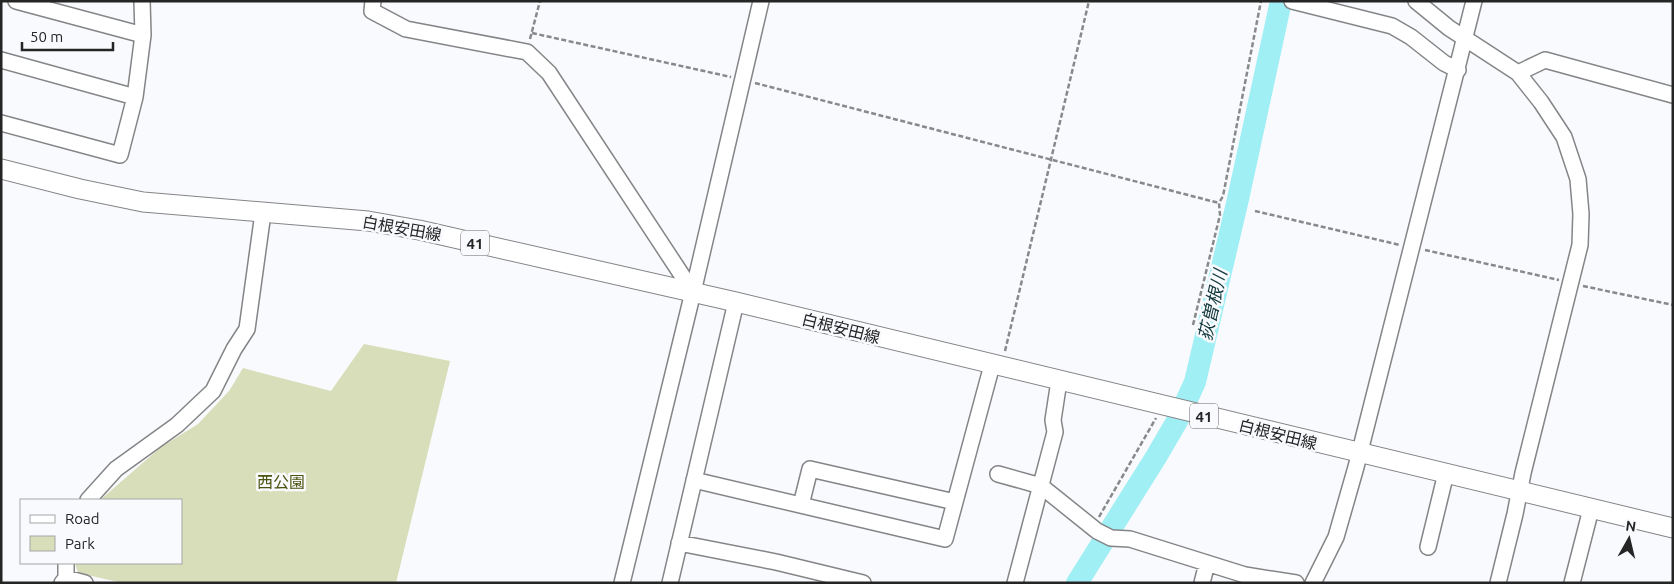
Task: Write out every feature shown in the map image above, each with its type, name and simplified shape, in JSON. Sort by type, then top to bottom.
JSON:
[{"type":"main road","name":"白根安田線","points":[[1,169],[80,190],[143,202],[368,221],[419,230],[736,302],[1359,454],[1673,528]]},
{"type":"street","points":[[16,1],[143,35]]},
{"type":"street","points":[[1,123],[120,155],[135,97],[143,35],[142,1]]},
{"type":"street","points":[[373,1],[372,11],[406,29],[526,52],[549,72],[693,292]]},
{"type":"street","points":[[622,583],[761,1]]},
{"type":"street","points":[[1292,1],[1392,26],[1412,37],[1444,63],[1458,70]]},
{"type":"street","points":[[1416,1],[1449,28],[1518,73],[1542,102],[1564,137],[1578,179],[1581,214],[1580,245],[1523,473],[1498,583]]},
{"type":"street","points":[[1313,583],[1336,537],[1359,454],[1474,1]]},
{"type":"street","points":[[1,60],[135,97]]},
{"type":"street","points":[[1518,73],[1545,60],[1673,95]]},
{"type":"street","points":[[89,499],[116,469],[177,425],[213,391],[234,349],[247,329],[258,213]]},
{"type":"street","points":[[673,582],[679,543],[736,302]]},
{"type":"street","points":[[694,480],[945,539],[997,366]]},
{"type":"street","points":[[1015,583],[1055,432],[1053,420],[1059,381]]},
{"type":"street","points":[[801,505],[810,469],[955,502]]},
{"type":"street","points":[[1428,547],[1446,473]]},
{"type":"street","points":[[998,474],[1041,486],[1095,529],[1111,538],[1130,539],[1245,575],[1296,583]]},
{"type":"street","points":[[1572,583],[1591,509]]},
{"type":"street","points":[[679,543],[776,562],[863,583]]},
{"type":"street","points":[[1202,583],[1208,563]]},
{"type":"street","points":[[66,564],[64,580],[85,583]]},
{"type":"path","points":[[540,1],[532,33],[742,80],[1050,158],[1218,203]]},
{"type":"path","points":[[997,366],[1088,1]]},
{"type":"path","points":[[1218,203],[1224,196],[1261,1]]},
{"type":"path","points":[[1193,325],[1220,215],[1218,203]]},
{"type":"path","points":[[1255,211],[1673,305]]},
{"type":"path","points":[[1095,529],[1163,406]]},
{"type":"green space","name":"西公園","points":[[364,344],[450,361],[396,583],[123,583],[78,573],[75,564],[182,564],[182,499],[101,499],[161,447],[198,424],[229,391],[243,368],[331,391]]},
{"type":"waterway","name":"荻曽根川","points":[[1077,583],[1156,457],[1177,421],[1195,382],[1238,199],[1281,1]]}]
